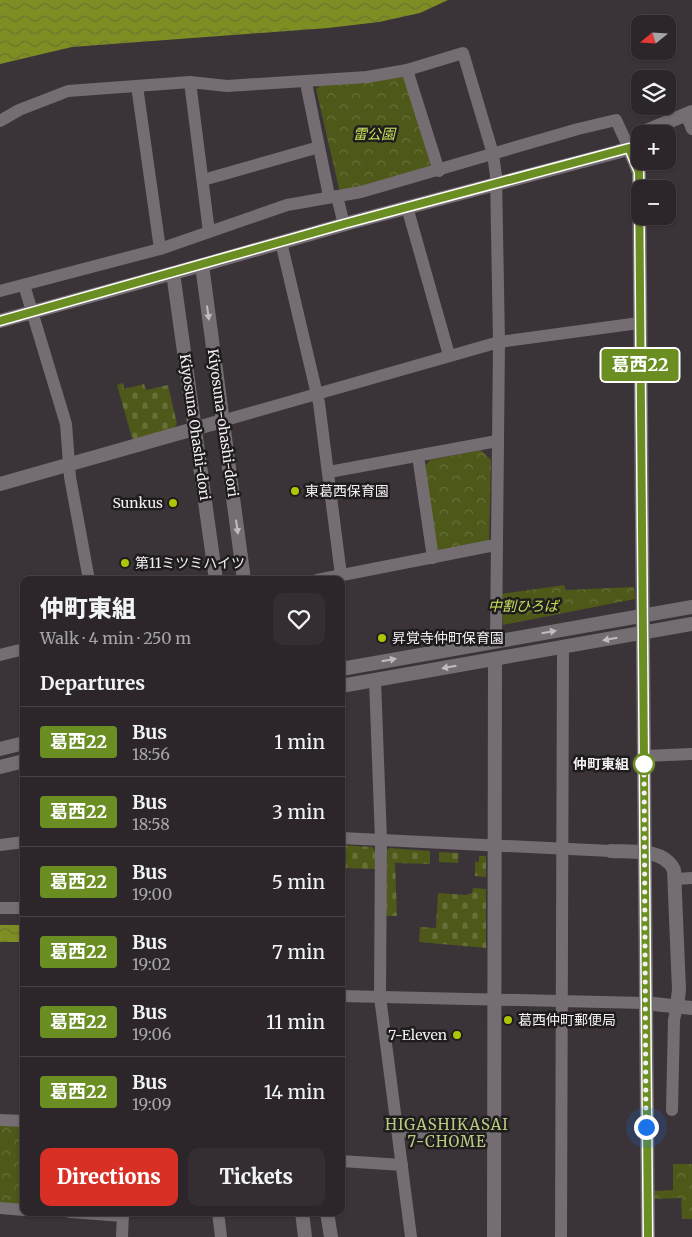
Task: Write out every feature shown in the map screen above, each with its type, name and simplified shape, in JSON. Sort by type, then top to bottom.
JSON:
[{"type":"street","points":[[0,121],[19,110],[68,91],[190,82],[227,86],[367,77],[407,70],[463,53],[493,154],[496,183],[498,342],[495,545],[496,641]]},
{"type":"street","points":[[407,70],[439,171]]},
{"type":"street","points":[[190,82],[209,232]]},
{"type":"street","points":[[306,82],[319,147],[333,196],[344,224]]},
{"type":"street","points":[[137,86],[160,249]]},
{"type":"street","points":[[0,321],[344,224],[629,148],[639,134],[689,113],[692,129]]},
{"type":"street","points":[[0,291],[160,249],[287,205],[361,192],[439,171],[578,129],[616,120],[639,172],[639,323],[644,633],[644,1003],[648,1237]]},
{"type":"street","points":[[203,180],[319,147]]},
{"type":"street","points":[[407,207],[449,355]]},
{"type":"street","points":[[281,242],[317,394],[329,472],[341,575]]},
{"type":"street","name":"Kiyosuna-ohashi-dori","points":[[202,265],[243,576]]},
{"type":"street","name":"Kiyosuna Ohashi-dori","points":[[173,273],[215,576]]},
{"type":"street","points":[[24,285],[66,424],[70,465],[88,576]]},
{"type":"street","points":[[0,484],[498,342],[639,323]]},
{"type":"street","points":[[329,472],[497,441]]},
{"type":"street","points":[[418,456],[433,558]]},
{"type":"street","points":[[336,576],[495,545]]},
{"type":"street","points":[[345,668],[692,607]]},
{"type":"street","points":[[345,685],[692,624]]},
{"type":"street","points":[[560,1237],[563,647]]},
{"type":"street","points":[[0,655],[20,649]]},
{"type":"street","points":[[494,1237],[495,659]]},
{"type":"street","points":[[375,680],[381,840],[380,997],[410,1237]]},
{"type":"street","points":[[0,749],[20,744]]},
{"type":"street","points":[[644,756],[692,754]]},
{"type":"street","points":[[0,767],[20,762]]},
{"type":"street","points":[[345,838],[644,853],[662,857],[670,862],[676,879],[680,990],[674,1020],[672,1110]]},
{"type":"street","points":[[0,845],[20,842]]},
{"type":"street","points":[[676,879],[692,878]]},
{"type":"street","points":[[0,908],[20,908]]},
{"type":"street","points":[[345,996],[644,1003],[692,1008]]},
{"type":"street","points":[[0,1120],[20,1121]]},
{"type":"street","points":[[398,1132],[494,1139]]},
{"type":"street","points":[[345,1161],[402,1165]]},
{"type":"street","points":[[0,1208],[20,1210]]},
{"type":"street","points":[[122,1237],[123,1216]]},
{"type":"street","points":[[218,1216],[221,1237]]},
{"type":"street","points":[[302,1216],[305,1237]]},
{"type":"street","points":[[328,1216],[331,1237]]},
{"type":"green space","name":"雷公園","points":[[400,76],[405,78],[431,166],[340,193],[316,89],[321,85]]},
{"type":"green space","points":[[123,383],[124,389],[144,384],[146,390],[168,385],[177,424],[173,429],[136,440],[132,438],[117,385]]},
{"type":"green space","points":[[481,450],[491,460],[489,542],[437,552],[422,469],[430,460]]},
{"type":"green space","name":"中割ひろば","points":[[564,585],[566,590],[634,587],[635,599],[503,625],[501,594]]},
{"type":"green space","points":[[345,845],[372,847],[376,852],[375,869],[345,868]]},
{"type":"green space","points":[[389,848],[430,851],[430,864],[395,863],[397,916],[386,916],[387,850]]},
{"type":"green space","points":[[439,852],[459,853],[458,863],[439,862]]},
{"type":"green space","points":[[479,856],[486,856],[486,877],[475,876],[475,862],[479,862]]},
{"type":"green space","points":[[473,888],[486,889],[486,948],[419,942],[420,927],[436,928],[438,893],[466,895],[472,893]]},
{"type":"green space","points":[[0,1124],[20,1125],[20,1204],[0,1203]]},
{"type":"green space","points":[[673,1164],[692,1164],[692,1219],[682,1219],[681,1198],[654,1199],[654,1191],[673,1190]]},
{"type":"water","points":[[0,0],[448,0],[420,13],[379,22],[328,28],[72,47],[0,64]]},
{"type":"water","points":[[0,925],[20,925],[20,942],[0,942]]},
{"type":"bus line","name":"葛西22","points":[[0,321],[344,224],[629,148],[639,172],[640,455],[644,633],[644,1003],[648,1237]]},
{"type":"place","name":"東葛西保育園","points":[[295,491]]},
{"type":"place","name":"Sunkus","points":[[173,503]]},
{"type":"place","name":"第11ミツミハイツ","points":[[125,563]]},
{"type":"place","name":"昇覚寺仲町保育園","points":[[382,638]]},
{"type":"place","name":"仲町東組","points":[[644,764]]},
{"type":"place","name":"葛西仲町郵便局","points":[[508,1020]]},
{"type":"place","name":"7-Eleven","points":[[457,1035]]},
{"type":"district","name":"HIGASHIKASAI 7-CHOME","points":[[447,1134]]},
{"type":"route","points":[[644,764],[644,756],[646,1127]]}]
